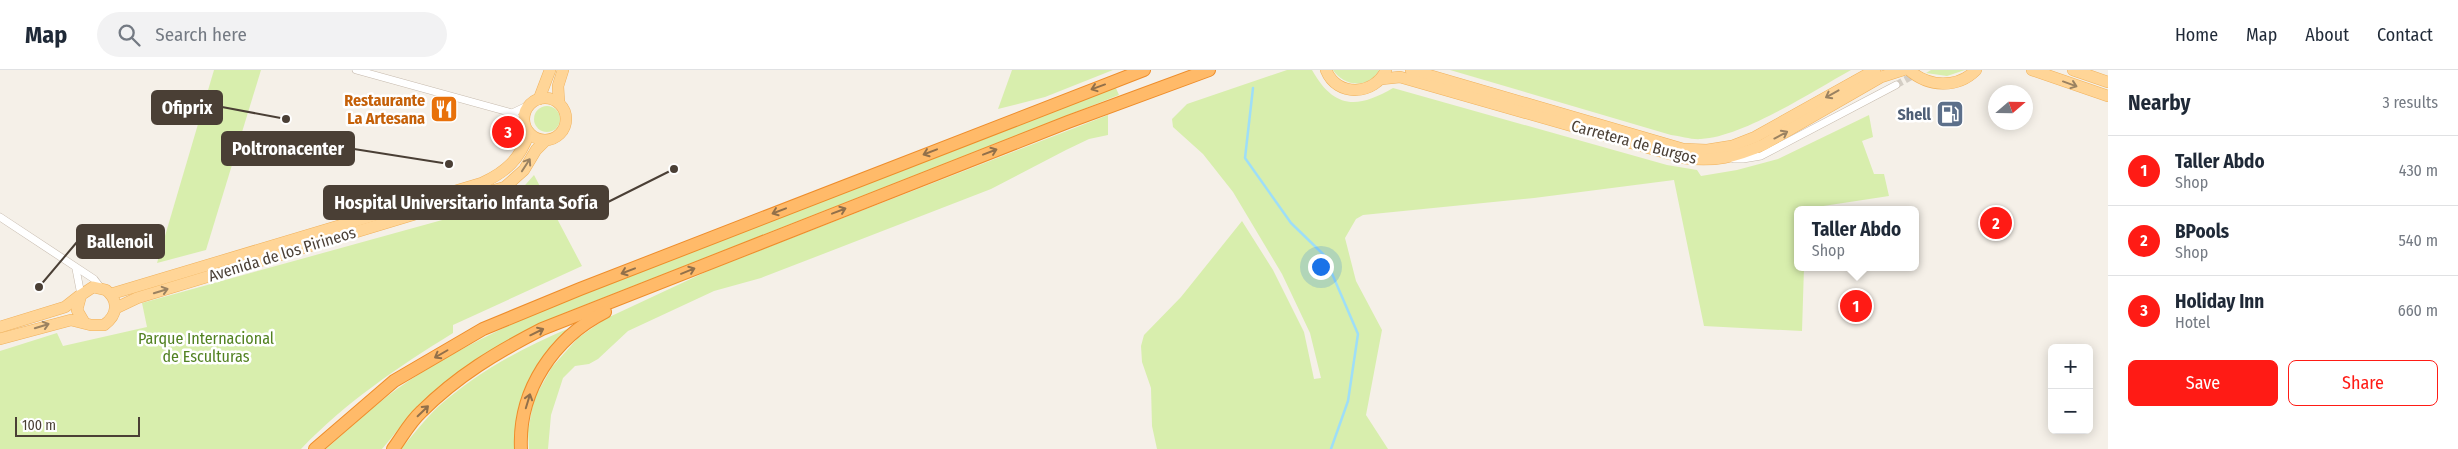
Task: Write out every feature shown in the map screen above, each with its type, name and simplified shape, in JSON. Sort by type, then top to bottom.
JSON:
[{"type":"highway","points":[[315,449],[394,381],[483,329],[534,307],[1144,70]]},
{"type":"highway","points":[[393,449],[420,413],[461,377],[494,354],[542,329],[1068,122],[1208,70]]},
{"type":"highway","points":[[521,449],[523,417],[528,398],[546,362],[572,333],[591,319],[618,305],[633,293]]},
{"type":"main road","points":[[550,70],[524,117],[527,130],[537,139],[545,141],[558,137],[566,127],[566,113],[560,103],[558,86],[563,70]]},
{"type":"main road","points":[[1326,70],[1334,82],[1342,88],[1353,91],[1373,86],[1384,75]]},
{"type":"main road","name":"Carretera de Burgos","points":[[1411,70],[1684,149],[1707,150],[1732,146],[1755,137],[1875,70]]},
{"type":"main road","name":"Carretera de Burgos","points":[[1384,75],[1400,77],[1684,158],[1707,161],[1726,158],[1763,145],[1881,77],[1902,70]]},
{"type":"main road","points":[[1909,70],[1925,80],[1945,84],[1964,79],[1976,70]]},
{"type":"main road","points":[[2032,70],[2108,96]]},
{"type":"main road","points":[[2073,70],[2108,82]]},
{"type":"main road","points":[[534,102],[552,99],[560,103]]},
{"type":"main road","name":"Avenida de los Pirineos","points":[[111,294],[482,183],[503,174],[524,146],[527,130]]},
{"type":"main road","name":"Avenida de los Pirineos","points":[[116,308],[137,298],[505,187],[524,170],[536,150],[545,141]]},
{"type":"main road","points":[[0,327],[65,307],[88,289],[100,287],[111,294],[116,308],[114,315],[104,324],[91,326],[84,322],[71,320],[0,339]]},
{"type":"main road","points":[[80,295],[77,310],[84,322]]},
{"type":"street","points":[[356,70],[512,113],[527,130]]},
{"type":"street","points":[[1726,158],[1743,159],[1761,156],[1896,85]]},
{"type":"street","points":[[512,113],[534,102]]},
{"type":"street","points":[[0,218],[94,279],[100,287]]},
{"type":"street","points":[[76,269],[80,295]]},
{"type":"green space","points":[[214,70],[261,70],[206,250],[157,263]]},
{"type":"green space","points":[[1012,70],[1113,70],[1045,97],[998,109]]},
{"type":"green space","points":[[1287,70],[1312,70],[1320,83],[1329,92],[1347,102],[1368,100],[1393,88],[1667,165],[1697,170],[1701,176],[1737,170],[1778,159],[1869,115],[1873,137],[1862,141],[1874,174],[1884,174],[1889,196],[1823,206],[1794,206],[1794,271],[1804,271],[1802,331],[1704,326],[1674,180],[1534,198],[1363,215],[1356,219],[1345,238],[1356,281],[1382,330],[1366,415],[1388,449],[1157,449],[1152,426],[1151,388],[1142,362],[1141,346],[1144,335],[1181,297],[1242,221],[1273,270],[1304,332],[1314,379],[1321,378],[1310,333],[1282,274],[1233,192],[1203,154],[1173,127],[1172,119],[1187,104]]},
{"type":"green space","points":[[1333,70],[1379,70],[1369,80],[1363,83],[1356,83],[1343,80]]},
{"type":"green space","points":[[1450,70],[1851,70],[1757,122],[1718,136],[1698,139],[1671,135]]},
{"type":"green space","points":[[1931,70],[1965,70],[1947,76],[1926,73]]},
{"type":"green space","points":[[1115,86],[1119,95],[542,323],[485,354],[450,379],[417,408],[382,449],[326,449],[379,403],[416,376],[474,343],[555,304]]},
{"type":"green space","points":[[547,106],[556,110],[560,119],[556,128],[547,132],[538,128],[534,119],[538,110]]},
{"type":"green space","points":[[1108,115],[1108,135],[1089,139],[991,189],[761,278],[714,291],[628,331],[598,359],[589,364],[575,366],[563,378],[551,415],[548,449],[529,449],[528,431],[534,399],[552,367],[578,338],[605,319],[712,269]]},
{"type":"green space","name":"Parque Internacional de Esculturas","points":[[534,175],[582,266],[453,325],[453,333],[373,386],[336,416],[301,449],[0,449],[0,351],[57,333],[63,346],[147,327],[142,303],[511,201]]},
{"type":"green space","points":[[567,329],[546,355],[522,399],[517,415],[515,449],[401,449],[439,406],[469,382],[516,353]]},
{"type":"waterway","points":[[1253,88],[1245,158],[1291,223],[1324,255],[1358,334],[1348,401],[1331,449]]},
{"type":"tunnel","points":[[1896,85],[1923,70]]},
{"type":"place","name":"Restaurante La Artesana","points":[[444,109]]},
{"type":"place","name":"Shell","points":[[1950,114]]},
{"type":"place","name":"Ofiprix","points":[[286,119]]},
{"type":"place","name":"Holiday Inn","points":[[508,132]]},
{"type":"place","name":"Poltronacenter","points":[[449,164]]},
{"type":"place","name":"Hospital Universitario Infanta Sofía","points":[[674,169]]},
{"type":"place","name":"BPools","points":[[1996,223]]},
{"type":"place","name":"Ballenoil","points":[[39,287]]},
{"type":"place","name":"Taller Abdo","points":[[1856,306]]}]
